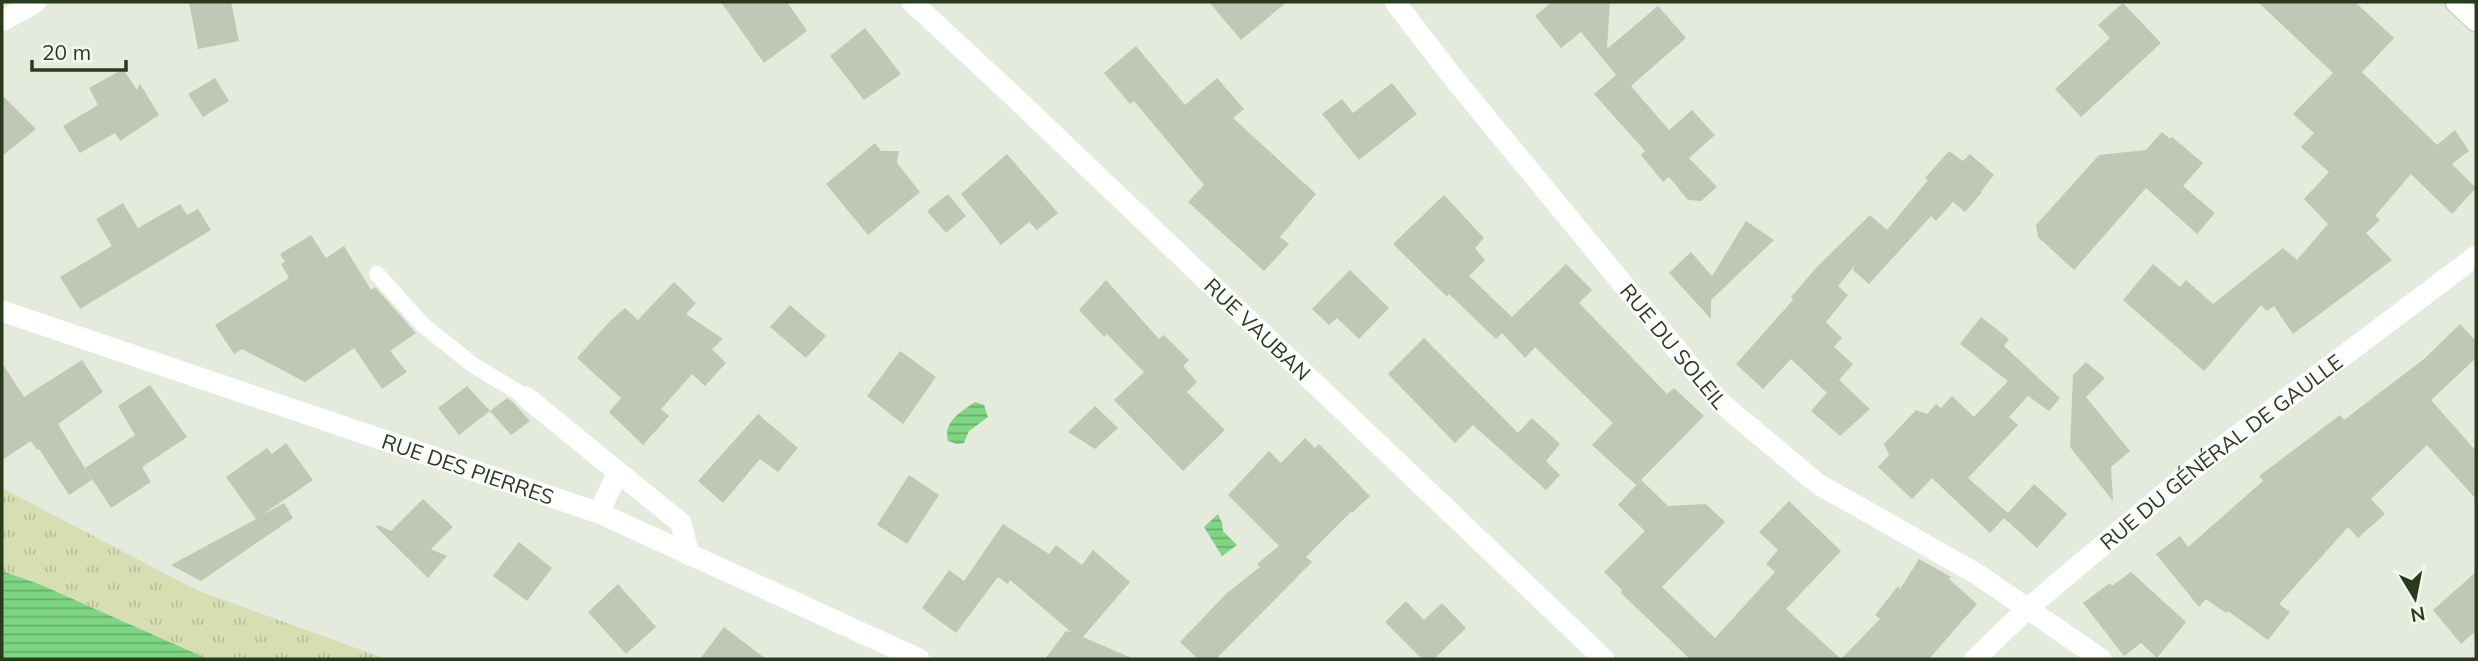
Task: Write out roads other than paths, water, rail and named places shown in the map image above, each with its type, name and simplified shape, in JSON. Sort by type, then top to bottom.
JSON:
[{"type":"street","points":[[2,22],[36,2]]},
{"type":"street","name":"RUE VAUBAN","points":[[912,2],[1604,659]]},
{"type":"street","name":"RUE DU SOLEIL","points":[[1395,2],[1455,80],[1720,402],[1818,484],[1977,574],[2101,659]]},
{"type":"street","points":[[2456,2],[2476,21]]},
{"type":"street","name":"RUE DU GÉNÉRAL DE GAULLE","points":[[1975,659],[2027,609],[2197,466],[2476,256]]},
{"type":"street","name":"RUE DES PIERRES","points":[[2,312],[599,513],[919,659]]},
{"type":"street","points":[[526,397],[681,523],[689,555]]},
{"type":"street","points":[[599,513],[618,472]]},
{"type":"lane","points":[[377,274],[424,325],[473,365],[526,397]]}]
